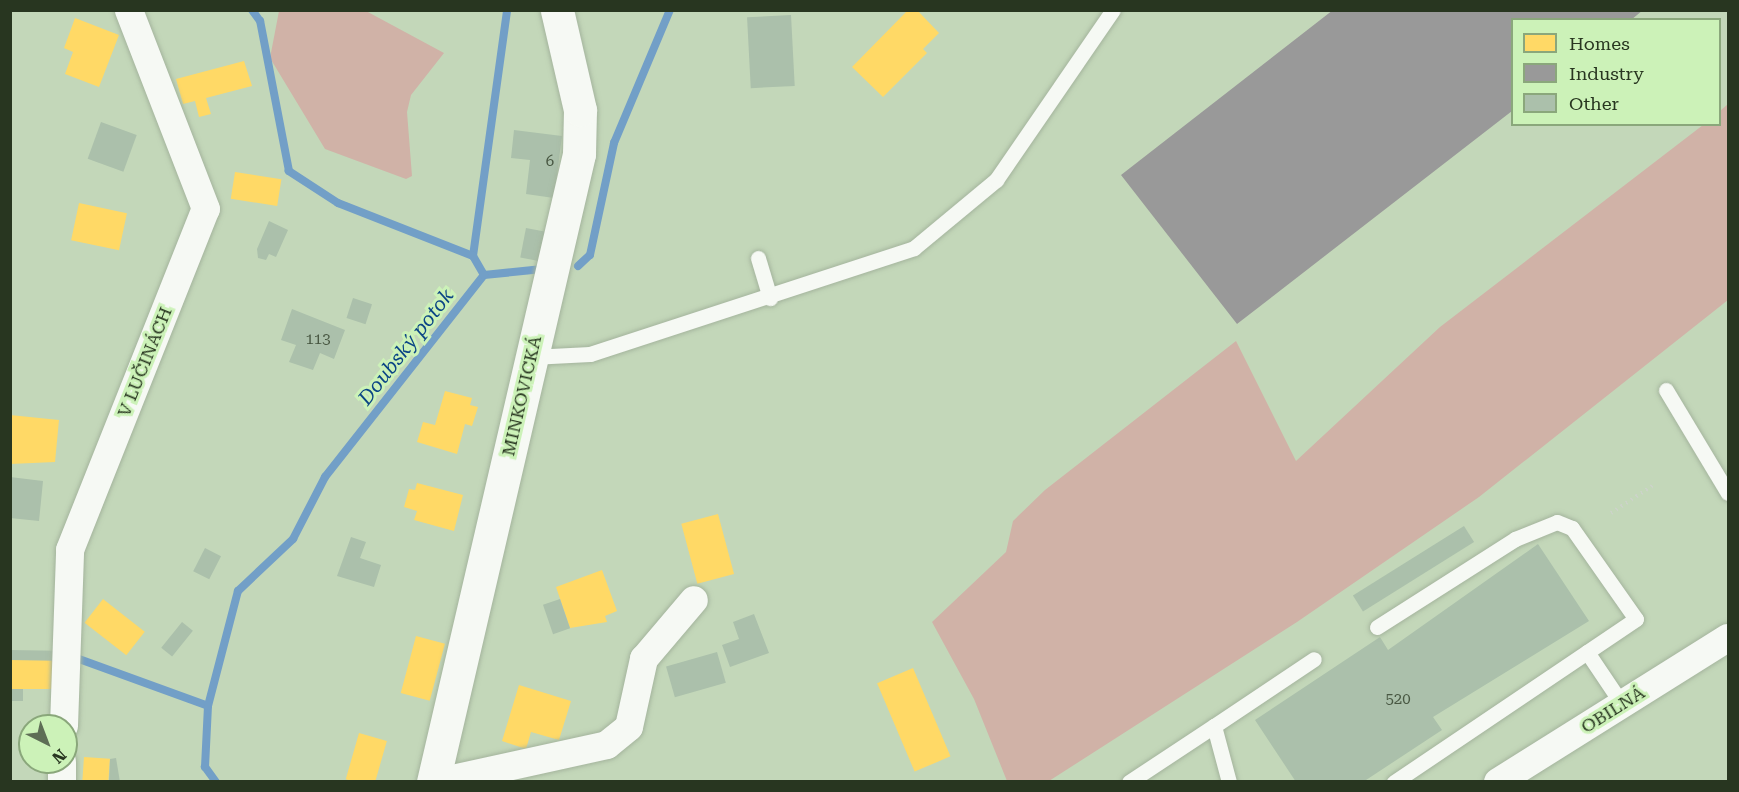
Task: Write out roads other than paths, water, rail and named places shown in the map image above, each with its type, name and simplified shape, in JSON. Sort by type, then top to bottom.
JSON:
[{"type":"street","name":"V LUČINÁCH","points":[[64,714],[70,550],[206,209],[129,10]]},
{"type":"street","name":"MINKOVICKÁ","points":[[433,782],[582,131],[557,10]]},
{"type":"street","points":[[440,782],[607,745],[629,727],[644,659],[694,600]]},
{"type":"street","name":"OBILNÁ","points":[[1498,782],[1728,638]]},
{"type":"lane","points":[[531,357],[590,354],[914,248],[960,215],[996,180],[1113,10]]},
{"type":"lane","points":[[758,258],[770,297]]},
{"type":"lane","points":[[1666,390],[1728,493]]},
{"type":"lane","points":[[1377,627],[1523,534],[1565,522],[1636,619],[1394,782]]},
{"type":"lane","points":[[1587,652],[1622,705]]},
{"type":"lane","points":[[1129,782],[1314,659]]},
{"type":"lane","points":[[1214,726],[1229,782]]},
{"type":"waterway","name":"Doubský potok","points":[[216,782],[205,767],[208,706],[238,591],[293,539],[325,477],[484,275],[473,256],[338,203],[289,171],[260,21],[252,10]]},
{"type":"waterway","points":[[473,256],[507,10]]},
{"type":"waterway","points":[[578,266],[590,255],[614,143],[670,10]]},
{"type":"waterway","points":[[484,275],[543,269]]},
{"type":"waterway","points":[[79,659],[208,706]]}]
